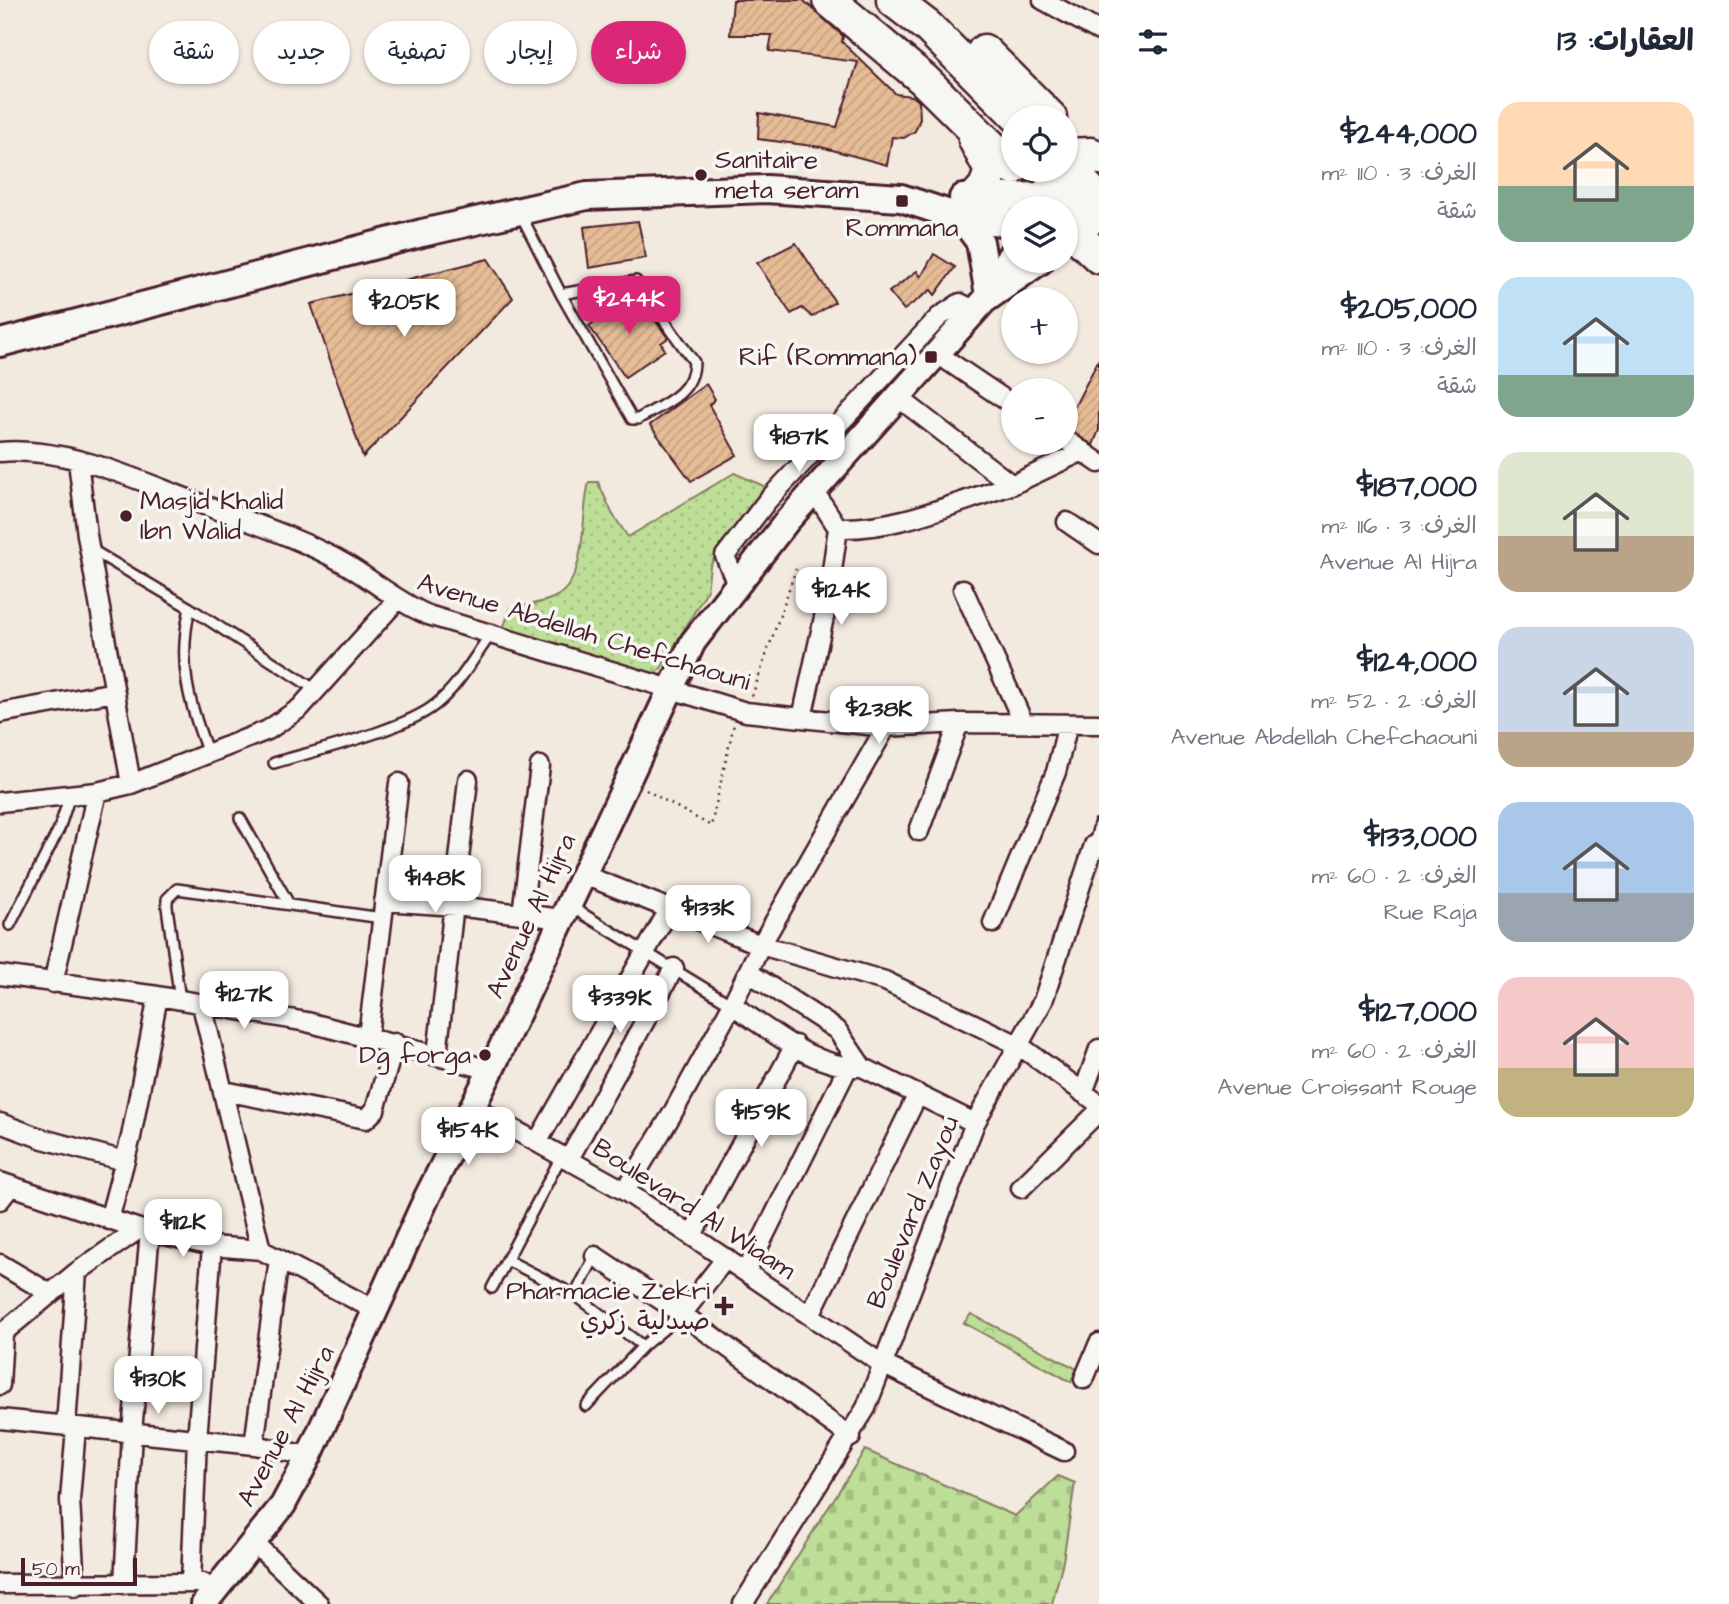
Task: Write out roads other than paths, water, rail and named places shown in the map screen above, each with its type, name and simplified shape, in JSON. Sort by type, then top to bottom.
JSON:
[{"type":"highway","points":[[829,0],[923,79],[959,115],[1001,142]]},
{"type":"highway","points":[[859,0],[944,73],[1001,132]]},
{"type":"highway","points":[[893,0],[928,27],[1006,105]]},
{"type":"highway","points":[[925,0],[996,62],[1038,105]]},
{"type":"highway","points":[[959,115],[990,171],[985,187],[968,209]]},
{"type":"highway","points":[[1056,182],[1088,230]]},
{"type":"main road","points":[[968,209],[1034,182]]},
{"type":"main road","points":[[0,343],[422,233],[587,197],[659,191],[766,189],[908,200],[933,197],[1001,219]]},
{"type":"main road","points":[[968,209],[980,242],[983,301]]},
{"type":"street","points":[[1043,0],[1099,31]]},
{"type":"street","name":"Avenue Al Hijra","points":[[197,1593],[222,1583],[255,1544],[283,1505],[309,1457],[347,1380],[375,1310],[693,642],[736,582],[787,520],[939,355],[983,301],[1001,271]]},
{"type":"street","name":"Avenue Al Hijra","points":[[983,301],[1005,290],[1026,273]]},
{"type":"street","points":[[736,582],[725,556],[767,501],[950,308],[960,303],[983,301]]},
{"type":"street","points":[[939,355],[1001,397]]},
{"type":"street","points":[[899,398],[1012,485]]},
{"type":"street","points":[[836,426],[856,445]]},
{"type":"street","points":[[1078,448],[1099,463]]},
{"type":"street","points":[[838,528],[892,523],[1012,485],[1083,451]]},
{"type":"street","name":"Avenue Abdellah Chefchaouni","points":[[0,452],[32,452],[78,461],[312,548],[347,566],[396,601],[428,615],[742,711],[886,727],[1023,722],[1099,724]]},
{"type":"street","points":[[78,461],[89,549],[131,784]]},
{"type":"street","points":[[802,718],[828,600],[838,528],[814,491]]},
{"type":"street","points":[[767,501],[787,520]]},
{"type":"street","points":[[1067,522],[1099,541]]},
{"type":"street","points":[[963,589],[1023,722]]},
{"type":"street","points":[[0,802],[97,792],[131,784],[209,756],[276,725],[300,708],[396,601]]},
{"type":"street","points":[[0,713],[115,691]]},
{"type":"street","points":[[919,831],[959,723]]},
{"type":"street","points":[[993,923],[1056,772],[1068,724]]},
{"type":"street","points":[[625,1191],[886,727]]},
{"type":"street","points":[[522,914],[540,766]]},
{"type":"street","points":[[437,1055],[456,906],[468,779]]},
{"type":"street","points":[[368,1036],[398,783]]},
{"type":"street","points":[[53,984],[97,792]]},
{"type":"street","name":"Boulevard Zayou","points":[[743,1604],[851,1437],[866,1408],[975,1123],[1043,1001],[1097,846]]},
{"type":"street","points":[[584,875],[761,945],[886,981],[1020,1045],[1099,1104]]},
{"type":"street","points":[[383,910],[456,906],[522,914],[565,912]]},
{"type":"street","points":[[538,1141],[669,910]]},
{"type":"street","points":[[565,1157],[674,968]]},
{"type":"street","points":[[748,972],[837,1030],[854,1064]]},
{"type":"street","points":[[0,975],[158,996],[368,1036],[491,1070]]},
{"type":"street","points":[[109,1220],[125,1161],[158,996]]},
{"type":"street","points":[[202,1005],[261,1250]]},
{"type":"street","points":[[732,1005],[815,1057],[854,1064],[975,1123]]},
{"type":"street","points":[[224,1091],[366,1119],[375,1110],[395,1043]]},
{"type":"street","points":[[692,1235],[795,1045]]},
{"type":"street","points":[[1083,1093],[1099,1049]]},
{"type":"street","points":[[746,1272],[854,1064]]},
{"type":"street","points":[[810,1315],[918,1094]]},
{"type":"street","name":"Boulevard Al Wiaam","points":[[473,1107],[625,1191],[882,1364],[1064,1451]]},
{"type":"street","points":[[1021,1188],[1099,1111]]},
{"type":"street","points":[[0,1123],[43,1139],[125,1161]]},
{"type":"street","points":[[4,1189],[145,1230],[212,1245],[261,1250],[375,1310]]},
{"type":"street","points":[[0,1385],[2,1335],[77,1272],[145,1230]]},
{"type":"street","points":[[124,1584],[145,1230]]},
{"type":"street","points":[[0,1584],[124,1584],[197,1593],[197,1440],[212,1245]]},
{"type":"street","points":[[595,1256],[682,1314],[851,1437]]},
{"type":"street","points":[[682,1314],[726,1258]]},
{"type":"street","points":[[254,1445],[279,1259]]},
{"type":"street","points":[[0,1264],[51,1294]]},
{"type":"street","points":[[75,1586],[70,1500],[77,1272]]},
{"type":"street","points":[[1084,1379],[1099,1343]]},
{"type":"street","points":[[0,1419],[254,1445],[309,1457]]},
{"type":"street","points":[[255,1544],[319,1604]]},
{"type":"lane","points":[[519,211],[561,294],[632,419],[638,419],[686,389],[694,374],[694,362],[636,281],[561,294]]},
{"type":"lane","points":[[89,549],[190,608],[316,690]]},
{"type":"lane","points":[[190,608],[182,640],[184,661],[194,716],[209,756]]},
{"type":"lane","points":[[274,763],[354,739],[432,708],[459,679],[491,634]]},
{"type":"lane","points":[[10,925],[60,829],[70,795]]},
{"type":"lane","points":[[240,818],[289,904]]},
{"type":"lane","name":"Boulevard Zayou","points":[[1097,846],[1099,824]]},
{"type":"lane","points":[[180,1000],[167,907],[170,894],[177,889],[289,904],[383,910]]},
{"type":"lane","points":[[565,912],[646,951],[732,1005]]},
{"type":"lane","points":[[492,1288],[565,1157]]},
{"type":"lane","points":[[575,1295],[595,1256]]},
{"type":"lane","points":[[506,1260],[575,1295],[643,1346]]},
{"type":"lane","points":[[586,1406],[643,1346],[682,1314]]},
{"type":"tunnel","points":[[1048,182],[1052,186]]},
{"type":"place","name":"Sanitaire meta seram","points":[[701,175]]},
{"type":"place","name":"Rommana","points":[[902,201]]},
{"type":"place","name":"Rif (Rommana)","points":[[931,357]]},
{"type":"place","name":"Masjid Khalid Ibn Walid","points":[[126,516]]},
{"type":"place","name":"Dg forga","points":[[485,1055]]},
{"type":"place","name":"Pharmacie Zekri صيدلية زكري","points":[[724,1306]]}]
